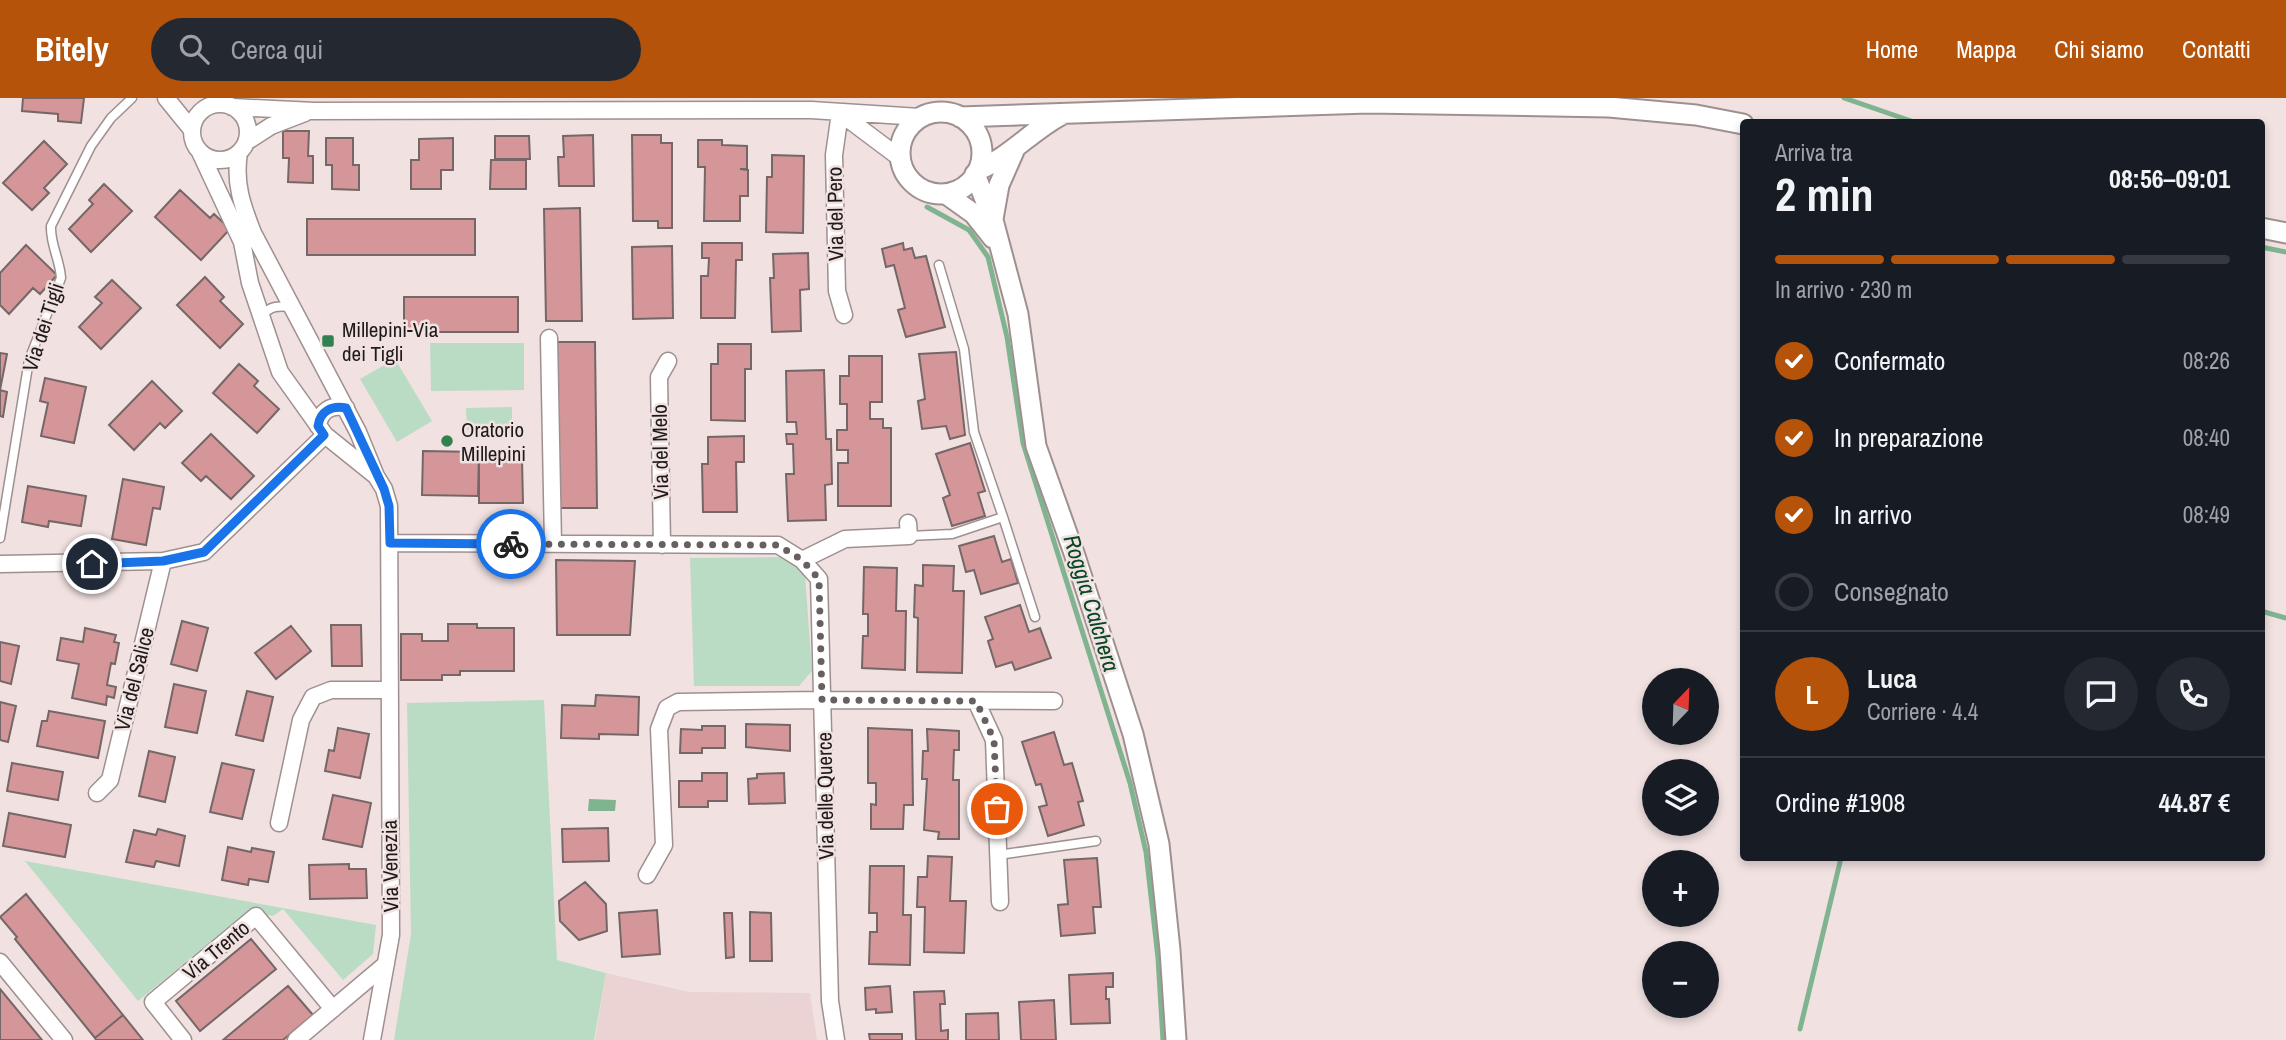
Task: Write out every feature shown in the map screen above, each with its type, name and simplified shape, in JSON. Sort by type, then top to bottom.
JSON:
[{"type":"street","points":[[166,98],[192,130]]},
{"type":"street","points":[[376,476],[321,431],[280,372],[250,283],[243,242],[193,142],[192,130],[204,102],[232,107],[314,111],[598,104],[742,104],[840,113],[924,110],[933,113],[954,110],[1061,115],[1368,100],[1609,107],[1648,104],[1740,123]]},
{"type":"street","points":[[232,107],[247,123],[237,183],[244,212],[291,307],[346,408],[384,489],[389,506],[390,543],[778,545],[802,560],[845,539],[909,529]]},
{"type":"street","points":[[924,110],[904,134],[900,146],[903,170],[921,189],[933,194],[946,194],[959,190],[970,182],[982,159],[977,134],[954,110]]},
{"type":"street","points":[[200,152],[211,159],[223,160],[280,121],[314,111]]},
{"type":"street","points":[[840,113],[900,158]]},
{"type":"street","name":"Via del Pero","points":[[840,113],[834,155],[837,290],[844,315]]},
{"type":"street","points":[[977,172],[995,163],[1061,115]]},
{"type":"street","points":[[993,220],[999,185],[1014,150]]},
{"type":"street","points":[[977,172],[1018,314],[1036,446],[1133,734],[1159,844],[1176,1040]]},
{"type":"street","points":[[946,194],[974,214],[999,246]]},
{"type":"street","points":[[2265,229],[2286,233]]},
{"type":"street","points":[[549,338],[553,544]]},
{"type":"street","name":"Via del Melo","points":[[662,545],[659,377],[668,361]]},
{"type":"street","points":[[0,565],[163,561],[204,552],[321,431],[321,415],[332,407],[346,408]]},
{"type":"street","points":[[338,447],[354,441],[358,432]]},
{"type":"street","name":"Via Venezia","points":[[372,1040],[391,935],[388,690],[390,543]]},
{"type":"street","name":"Via delle Querce","points":[[802,560],[819,579],[830,1001],[836,1040]]},
{"type":"street","name":"Via del Salice","points":[[97,793],[110,780],[163,561]]},
{"type":"street","points":[[279,823],[300,720],[313,696],[331,690],[388,690]]},
{"type":"street","points":[[976,701],[994,740],[1000,902]]},
{"type":"street","points":[[647,876],[664,845],[659,729],[667,708],[678,702],[1054,701]]},
{"type":"street","name":"Via Trento","points":[[183,1040],[153,1002],[256,916],[333,1009]]},
{"type":"street","points":[[0,962],[64,1040]]},
{"type":"street","points":[[296,1040],[386,964]]},
{"type":"lane","name":"Via dei Tigli","points":[[0,538],[29,360],[61,278],[51,226],[95,139],[111,118],[132,98]]},
{"type":"lane","points":[[939,265],[964,349],[974,432],[1035,617]]},
{"type":"lane","points":[[262,320],[266,311],[278,306],[291,307]]},
{"type":"lane","points":[[909,529],[953,534],[1003,517]]},
{"type":"lane","points":[[998,855],[1096,841]]},
{"type":"shaded area","points":[[430,343],[524,343],[524,390],[431,391]]},
{"type":"shaded area","points":[[395,359],[432,421],[397,442],[360,379]]},
{"type":"shaded area","points":[[512,407],[512,429],[467,430],[466,408]]},
{"type":"shaded area","points":[[782,557],[805,574],[812,671],[799,686],[694,686],[690,558]]},
{"type":"shaded area","points":[[544,700],[557,960],[606,973],[594,1040],[394,1040],[411,934],[407,703]]},
{"type":"shaded area","points":[[589,799],[616,800],[615,811],[588,811]]},
{"type":"shaded area","points":[[25,861],[376,925],[373,954],[343,980],[283,909],[273,916],[248,911],[138,1001]]},
{"type":"shaded area","points":[[606,973],[689,992],[810,993],[817,1040],[595,1040]]},
{"type":"building","points":[[23,98],[84,98],[81,123],[58,121],[58,114],[22,111]]},
{"type":"building","points":[[283,131],[309,131],[308,156],[313,156],[313,183],[288,182],[289,158],[283,158]]},
{"type":"building","points":[[593,135],[594,186],[559,186],[558,157],[564,157],[563,136]]},
{"type":"building","points":[[632,135],[661,135],[661,143],[672,143],[672,228],[658,228],[658,221],[633,221]]},
{"type":"building","points":[[495,136],[529,136],[530,159],[495,159]]},
{"type":"building","points":[[326,138],[353,138],[353,165],[359,165],[359,190],[332,189],[332,165],[326,165]]},
{"type":"building","points":[[453,138],[453,170],[441,170],[441,189],[411,189],[411,160],[419,160],[419,139]]},
{"type":"building","points":[[698,140],[722,140],[722,145],[747,146],[747,169],[740,169],[748,170],[748,196],[740,196],[740,221],[704,221],[705,167],[698,167]]},
{"type":"building","points":[[44,141],[67,164],[44,188],[49,193],[32,210],[3,183]]},
{"type":"building","points":[[772,155],[804,156],[803,233],[766,232],[767,177],[772,177]]},
{"type":"building","points":[[491,160],[526,160],[526,189],[490,189]]},
{"type":"building","points":[[104,184],[132,211],[91,252],[69,229],[93,204],[89,200]]},
{"type":"building","points":[[180,190],[210,218],[214,214],[230,229],[201,260],[155,217]]},
{"type":"building","points":[[580,208],[582,321],[546,321],[544,209]]},
{"type":"building","points":[[307,219],[475,219],[475,255],[307,255]]},
{"type":"building","points":[[702,243],[742,243],[742,260],[736,260],[735,318],[701,318],[701,276],[708,276],[709,258],[702,258]]},
{"type":"building","points":[[903,243],[904,250],[912,248],[915,258],[926,256],[945,327],[906,337],[898,310],[905,308],[894,265],[886,267],[882,249]]},
{"type":"building","points":[[26,245],[57,275],[40,294],[33,288],[9,314],[0,305],[0,273]]},
{"type":"building","points":[[672,246],[673,318],[633,319],[632,247]]},
{"type":"building","points":[[808,253],[809,289],[800,290],[801,331],[772,332],[770,278],[774,278],[773,254]]},
{"type":"building","points":[[205,277],[224,297],[220,301],[243,324],[220,348],[177,305]]},
{"type":"building","points":[[112,280],[141,308],[101,349],[79,327],[102,303],[95,297]]},
{"type":"building","points":[[404,297],[518,297],[518,332],[404,332]]},
{"type":"building","points":[[557,342],[595,342],[597,508],[559,508]]},
{"type":"building","points":[[718,344],[751,344],[751,369],[745,369],[745,421],[711,420],[711,364],[718,364]]},
{"type":"building","points":[[956,352],[965,435],[950,439],[946,426],[922,429],[918,401],[925,399],[919,354]]},
{"type":"building","points":[[0,353],[7,354],[0,390]]},
{"type":"building","points":[[849,356],[882,356],[882,402],[870,402],[870,419],[883,419],[883,428],[891,428],[891,506],[838,506],[838,463],[848,463],[848,450],[837,450],[837,430],[847,430],[847,404],[840,404],[840,376],[849,376]]},
{"type":"building","points":[[239,364],[258,381],[254,386],[279,409],[257,433],[213,393]]},
{"type":"building","points":[[824,370],[826,439],[831,439],[832,484],[825,485],[826,520],[788,521],[786,474],[794,474],[793,444],[787,444],[786,434],[797,434],[796,422],[787,422],[786,371]]},
{"type":"building","points":[[45,378],[86,387],[74,443],[41,436],[48,403],[40,401]]},
{"type":"building","points":[[152,381],[182,411],[165,428],[160,423],[134,450],[109,425]]},
{"type":"building","points":[[0,390],[7,392],[3,417],[0,416]]},
{"type":"building","points":[[211,434],[254,476],[231,499],[206,476],[201,481],[182,463]]},
{"type":"building","points":[[744,436],[744,462],[736,462],[737,512],[703,512],[702,464],[708,464],[708,437]]},
{"type":"building","points":[[970,443],[985,491],[978,493],[985,516],[952,526],[943,498],[950,495],[936,454]]},
{"type":"building","points":[[423,451],[479,452],[478,496],[422,495]]},
{"type":"building","points":[[479,459],[522,459],[523,503],[479,503]]},
{"type":"building","points":[[123,479],[164,487],[160,509],[153,508],[146,545],[112,539]]},
{"type":"building","points":[[28,486],[86,496],[81,526],[49,521],[48,527],[22,522]]},
{"type":"building","points":[[994,536],[1002,562],[1011,559],[1018,583],[981,594],[974,570],[966,572],[959,546]]},
{"type":"building","points":[[556,560],[635,561],[630,635],[557,635]]},
{"type":"building","points":[[923,565],[954,566],[953,591],[964,591],[962,673],[917,672],[918,618],[914,617],[915,585],[923,586]]},
{"type":"building","points":[[864,567],[897,568],[896,611],[906,611],[905,670],[862,668],[863,636],[868,636],[868,614],[863,614]]},
{"type":"building","points":[[1020,605],[1029,632],[1040,628],[1051,658],[1015,670],[1012,662],[996,667],[988,641],[993,639],[985,617]]},
{"type":"building","points":[[182,621],[208,628],[197,671],[171,664]]},
{"type":"building","points":[[448,624],[477,624],[477,628],[514,628],[514,671],[460,671],[460,675],[442,675],[442,680],[401,680],[401,634],[422,634],[422,641],[448,641]]},
{"type":"building","points":[[331,625],[361,625],[362,666],[332,666]]},
{"type":"building","points":[[291,626],[311,651],[276,679],[255,653]]},
{"type":"building","points":[[85,628],[116,635],[114,642],[119,643],[115,664],[111,663],[107,685],[116,687],[114,698],[107,696],[106,705],[72,698],[79,664],[57,660],[61,638],[83,642]]},
{"type":"building","points":[[0,642],[19,646],[11,684],[0,681]]},
{"type":"building","points":[[174,684],[206,691],[197,733],[165,727]]},
{"type":"building","points":[[247,691],[273,697],[263,741],[236,735]]},
{"type":"building","points":[[596,695],[639,697],[638,735],[599,734],[599,739],[561,738],[562,705],[595,706]]},
{"type":"building","points":[[0,702],[16,706],[8,742],[0,740]]},
{"type":"building","points":[[49,711],[105,721],[98,758],[37,746],[42,721],[47,721]]},
{"type":"building","points":[[746,724],[790,725],[790,751],[746,747]]},
{"type":"building","points":[[702,726],[725,726],[725,748],[702,748],[702,753],[680,753],[681,729],[702,730]]},
{"type":"building","points":[[338,728],[369,734],[360,778],[325,771],[329,750],[334,751]]},
{"type":"building","points":[[868,728],[912,730],[913,805],[904,805],[903,829],[871,829],[871,804],[876,805],[876,783],[868,783]]},
{"type":"building","points":[[927,729],[959,731],[959,750],[954,750],[953,780],[959,780],[959,839],[938,839],[939,832],[924,830],[927,779],[922,779],[923,751],[928,751]]},
{"type":"building","points":[[1054,732],[1064,765],[1072,763],[1083,801],[1078,802],[1084,825],[1048,836],[1039,807],[1047,805],[1041,784],[1036,785],[1022,742]]},
{"type":"building","points":[[149,751],[175,757],[165,802],[139,796]]},
{"type":"building","points":[[12,763],[63,772],[58,800],[7,791]]},
{"type":"building","points":[[222,763],[254,770],[242,819],[210,812]]},
{"type":"building","points":[[702,773],[727,773],[727,801],[708,801],[708,807],[679,807],[679,781],[702,781]]},
{"type":"building","points":[[784,773],[785,803],[749,804],[748,779],[757,778],[757,774]]},
{"type":"building","points":[[333,795],[371,803],[362,847],[323,839]]},
{"type":"building","points":[[9,813],[71,825],[65,857],[3,846]]},
{"type":"building","points":[[608,828],[609,861],[563,862],[562,829]]},
{"type":"building","points":[[158,829],[185,836],[179,866],[156,861],[154,867],[126,862],[134,830],[156,835]]},
{"type":"building","points":[[228,847],[251,852],[252,848],[274,852],[268,882],[249,879],[248,885],[222,880]]},
{"type":"building","points":[[928,856],[952,857],[950,901],[966,901],[964,953],[924,952],[925,907],[917,907],[918,877],[927,877]]},
{"type":"building","points":[[1097,858],[1101,907],[1093,907],[1095,933],[1061,936],[1058,905],[1068,904],[1064,860]]},
{"type":"building","points":[[349,864],[349,869],[366,869],[367,898],[310,899],[309,865]]},
{"type":"building","points":[[870,866],[904,866],[903,915],[911,915],[910,965],[869,964],[870,932],[877,932],[877,913],[869,913]]},
{"type":"building","points":[[585,882],[606,904],[607,931],[579,940],[560,921],[559,901]]},
{"type":"building","points":[[26,894],[123,1015],[95,1038],[0,917]]},
{"type":"building","points":[[657,910],[660,954],[622,957],[619,913]]},
{"type":"building","points":[[750,912],[771,913],[772,961],[750,961]]},
{"type":"building","points":[[724,913],[732,913],[734,957],[726,958]]},
{"type":"building","points":[[251,939],[276,969],[200,1031],[176,1001]]},
{"type":"building","points":[[1113,973],[1113,987],[1106,987],[1110,1023],[1071,1024],[1069,975]]},
{"type":"building","points":[[288,986],[313,1015],[283,1040],[223,1040]]},
{"type":"building","points":[[890,986],[892,1012],[876,1013],[876,1009],[866,1010],[865,988]]},
{"type":"building","points":[[0,989],[42,1040],[0,1040]]},
{"type":"building","points":[[944,991],[945,1004],[940,1004],[941,1031],[948,1030],[948,1040],[916,1040],[914,992]]},
{"type":"building","points":[[1054,1000],[1056,1040],[1021,1040],[1019,1002]]},
{"type":"building","points":[[998,1013],[999,1040],[966,1040],[966,1014]]},
{"type":"building","points":[[123,1015],[143,1040],[96,1040],[95,1038]]},
{"type":"building","points":[[869,1034],[902,1034],[902,1040],[870,1040]]},
{"type":"waterway","points":[[1844,98],[1905,119]]},
{"type":"waterway","name":"Roggia Calchera","points":[[927,207],[969,230],[988,257],[1007,337],[1023,443],[1130,783],[1146,852],[1158,958],[1163,1040]]},
{"type":"waterway","points":[[2265,248],[2286,252]]},
{"type":"waterway","points":[[2265,612],[2286,618]]},
{"type":"waterway","points":[[1800,1029],[1840,861]]},
{"type":"way so far","points":[[511,544],[778,545],[802,560],[819,579],[822,700],[976,701],[994,740],[997,809]]},
{"type":"place","name":"Millepini-Via dei Tigli","points":[[328,341]]},
{"type":"place","name":"Oratorio Millepini","points":[[447,441]]},
{"type":"route","points":[[92,564],[163,561],[204,552],[324,435],[318,426],[321,415],[332,407],[339,406],[346,408],[384,489],[389,506],[390,543],[511,544]]}]
